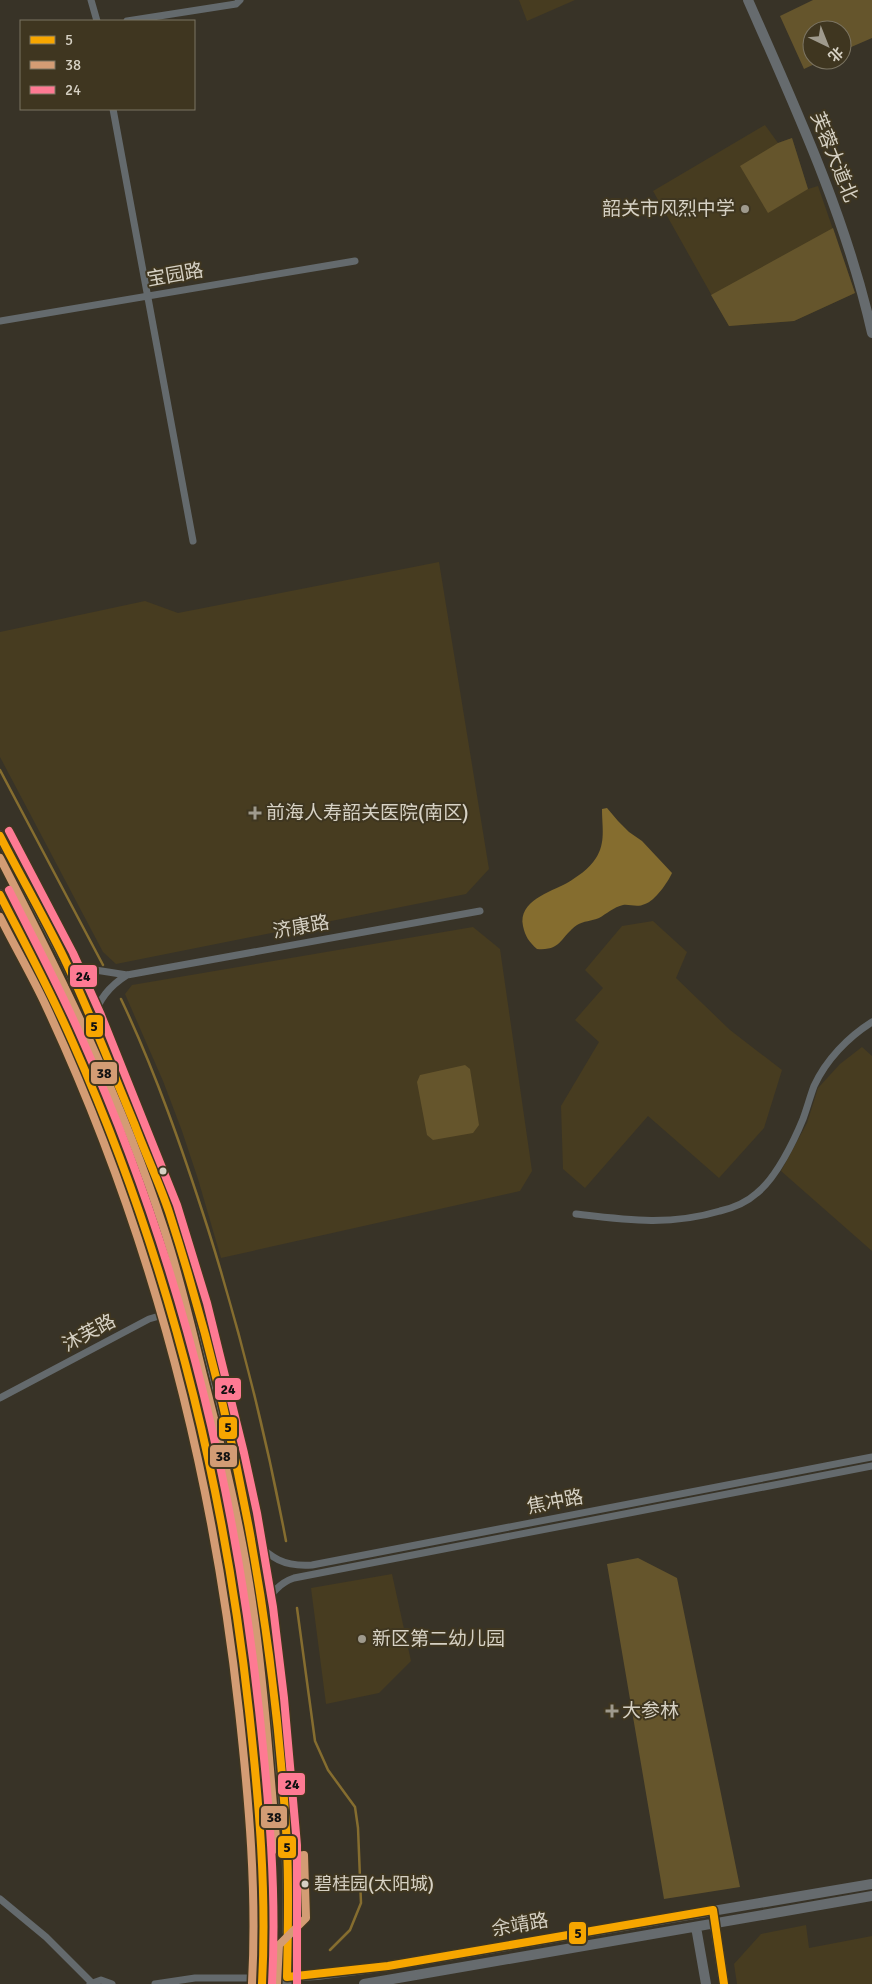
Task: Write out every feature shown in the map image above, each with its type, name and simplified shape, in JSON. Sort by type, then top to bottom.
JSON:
[{"type":"main road","name":"芙蓉大道北","points":[[748,0],[804,127],[835,205],[869,304],[872,334]]},
{"type":"main road","points":[[0,836],[64,958],[92,1019],[168,1209],[197,1305],[234,1455],[263,1608],[274,1699],[286,1846],[288,1894],[287,1981]]},
{"type":"main road","points":[[0,895],[54,1000],[77,1053],[142,1219],[185,1358],[218,1503],[232,1582],[248,1695],[261,1846],[263,1896],[262,1981]]},
{"type":"main road","name":"余靖路","points":[[262,1981],[287,1981],[388,1966],[872,1884]]},
{"type":"main road","name":"余靖路","points":[[364,1984],[872,1896]]},
{"type":"main road","points":[[713,1910],[724,1984]]},
{"type":"main road","points":[[696,1927],[706,1984]]},
{"type":"street","points":[[91,0],[97,20]]},
{"type":"street","points":[[133,20],[236,4],[240,0]]},
{"type":"street","points":[[113,110],[146,296],[194,541]]},
{"type":"street","name":"宝园路","points":[[0,321],[355,261]]},
{"type":"street","name":"济康路","points":[[64,958],[89,970],[127,975],[480,911]]},
{"type":"street","name":"济康路","points":[[92,1019],[98,1003],[109,988],[127,975]]},
{"type":"street","points":[[576,1214],[653,1222],[673,1221],[700,1217],[728,1209],[748,1200],[765,1186],[776,1171],[801,1122],[823,1069],[852,1037],[872,1022]]},
{"type":"street","name":"沐芙路","points":[[0,1398],[149,1319],[197,1305]]},
{"type":"street","name":"焦冲路","points":[[251,1540],[275,1559],[287,1565],[312,1565],[872,1457]]},
{"type":"street","name":"焦冲路","points":[[263,1608],[274,1590],[281,1584],[294,1578],[872,1466]]},
{"type":"street","points":[[0,1899],[46,1937],[91,1983],[101,1980],[112,1984]]},
{"type":"street","points":[[155,1984],[195,1978],[262,1981]]},
{"type":"shaded area","points":[[519,0],[575,0],[527,21]]},
{"type":"shaded area","points":[[813,0],[872,0],[872,38],[852,47],[852,20],[802,20],[802,65],[780,16]]},
{"type":"shaded area","name":"韶关市风烈中学","points":[[765,125],[778,143],[792,138],[808,189],[818,186],[855,293],[794,321],[729,326],[653,191]]},
{"type":"shaded area","points":[[792,138],[808,189],[768,213],[740,166],[778,143]]},
{"type":"shaded area","points":[[833,228],[855,293],[794,321],[729,326],[711,295]]},
{"type":"shaded area","name":"前海人寿韶关医院(南区)","points":[[439,562],[489,869],[466,894],[116,964],[103,952],[0,757],[0,632],[145,601],[178,613]]},
{"type":"shaded area","points":[[607,808],[672,873],[661,891],[649,902],[639,906],[623,905],[616,907],[599,918],[577,925],[551,948],[537,949],[528,939],[524,930],[523,917],[525,910],[537,898],[575,878],[593,862],[601,847],[602,809]]},
{"type":"shaded area","points":[[653,921],[687,952],[676,978],[730,1030],[782,1070],[764,1128],[719,1178],[648,1116],[585,1188],[563,1169],[561,1106],[599,1042],[575,1020],[603,988],[585,970],[622,926]]},
{"type":"shaded area","points":[[473,927],[500,949],[532,1171],[520,1191],[221,1258],[182,1131],[163,1081],[125,994],[132,985]]},
{"type":"shaded area","points":[[862,1047],[872,1056],[872,1251],[781,1171],[807,1123],[818,1088],[840,1064]]},
{"type":"shaded area","points":[[465,1065],[470,1069],[479,1125],[473,1133],[433,1140],[427,1135],[417,1082],[420,1075]]},
{"type":"shaded area","points":[[638,1558],[677,1578],[740,1887],[664,1899],[607,1564]]},
{"type":"shaded area","name":"新区第二幼儿园","points":[[392,1574],[411,1661],[379,1693],[326,1704],[311,1588]]},
{"type":"shaded area","points":[[806,1925],[809,1948],[872,1936],[872,1984],[737,1984],[734,1964],[761,1934]]},
{"type":"waterway","points":[[0,770],[103,965]]},
{"type":"waterway","points":[[121,999],[146,1055],[179,1141],[220,1267],[252,1384],[286,1541]]},
{"type":"waterway","points":[[297,1608],[315,1741],[328,1770],[355,1807],[358,1828],[361,1903],[350,1930],[330,1950]]},
{"type":"transit line","name":"24","points":[[9,831],[73,953],[101,1015],[177,1205],[207,1303],[244,1453],[257,1513],[273,1607],[284,1698],[297,1845],[297,1984]]},
{"type":"transit line","name":"5","points":[[0,836],[49,927],[74,978],[100,1040],[169,1212],[193,1289],[214,1367],[248,1525],[273,1685],[287,1845],[287,1977],[388,1966],[713,1910],[724,1984]]},
{"type":"transit line","name":"38","points":[[0,858],[90,1040],[129,1133],[175,1265],[218,1433],[249,1579],[264,1698],[277,1848],[279,1852],[285,1855],[304,1855],[306,1918],[279,1945],[277,1984]]},
{"type":"transit line","name":"24","points":[[9,890],[74,1020],[116,1120],[146,1201],[173,1284],[197,1368],[217,1452],[234,1538],[259,1710],[273,1881],[272,1984]]},
{"type":"transit line","name":"5","points":[[0,895],[56,1005],[107,1123],[137,1204],[187,1370],[207,1454],[224,1539],[249,1711],[263,1882],[262,1984]]},
{"type":"transit line","name":"38","points":[[0,917],[46,1006],[83,1090],[116,1176],[146,1263],[171,1351],[193,1440],[212,1529],[239,1711],[253,1881],[252,1983]]},
{"type":"place","name":"韶关市风烈中学","points":[[745,209]]},
{"type":"place","name":"前海人寿韶关医院(南区)","points":[[255,813]]},
{"type":"place","name":"新区第二幼儿园","points":[[362,1639]]},
{"type":"place","name":"大参林","points":[[612,1711]]},
{"type":"place","name":"碧桂园(太阳城)","points":[[305,1884]]}]
